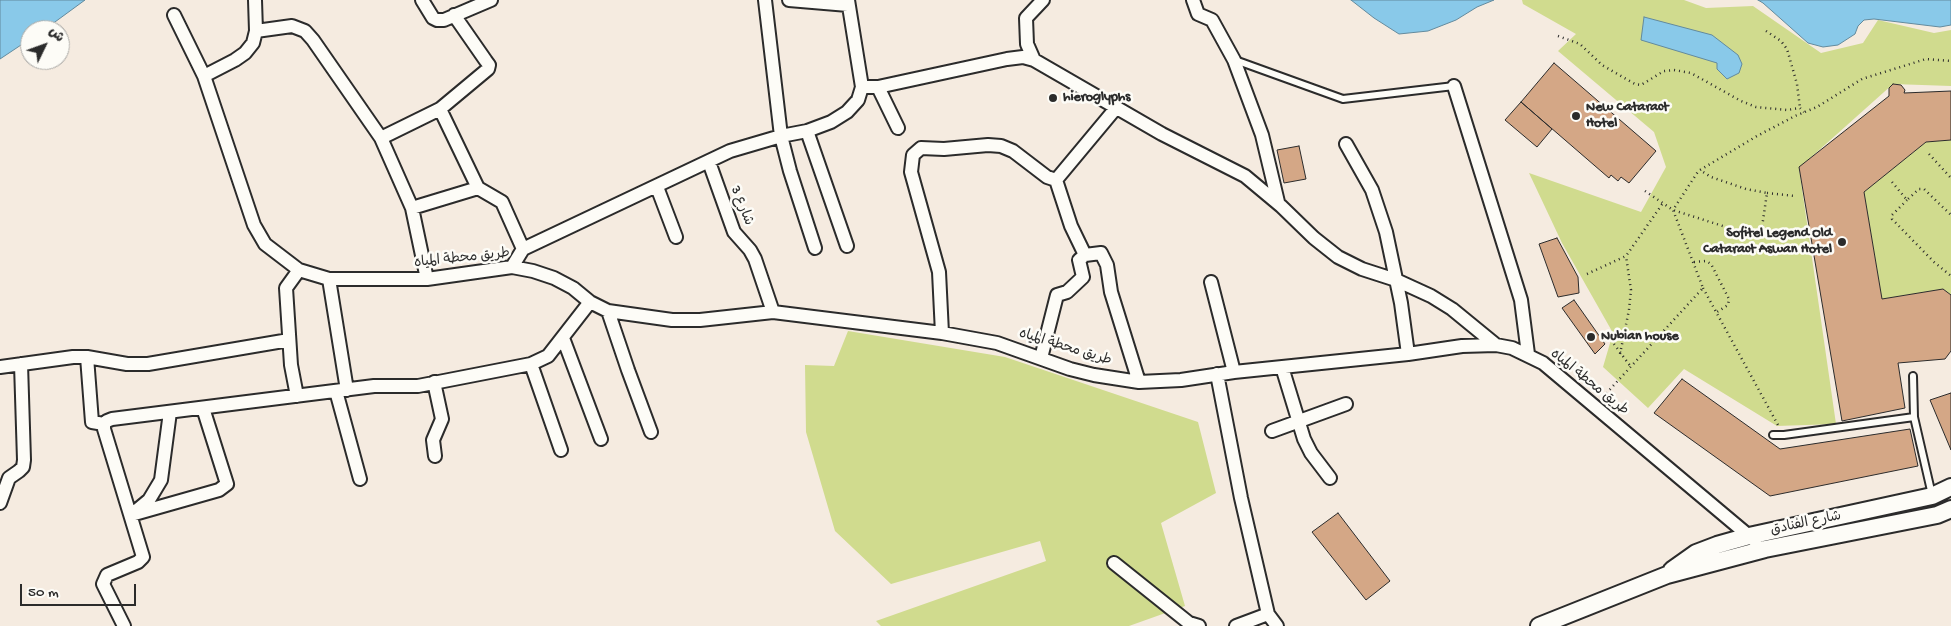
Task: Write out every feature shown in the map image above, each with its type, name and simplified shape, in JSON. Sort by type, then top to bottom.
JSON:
[{"type":"street","points":[[204,76],[236,60],[253,43],[256,31],[255,0]]},
{"type":"street","points":[[422,0],[433,18],[437,20],[444,20],[491,0]]},
{"type":"street","points":[[765,0],[781,136],[790,171],[815,248]]},
{"type":"street","points":[[512,267],[523,249],[730,151],[781,136],[808,131],[831,122],[847,112],[858,100],[862,87],[848,2],[789,0]]},
{"type":"street","points":[[1034,60],[1027,44],[1026,18],[1044,0]]},
{"type":"street","points":[[1193,0],[1198,14],[1212,20],[1234,60],[1262,135],[1278,202]]},
{"type":"street","points":[[174,15],[204,76],[254,225],[265,244],[299,270],[286,288],[291,365],[297,396]]},
{"type":"street","points":[[381,138],[440,109],[485,72],[489,65],[454,15]]},
{"type":"street","points":[[256,31],[292,26],[305,31],[381,138],[412,208],[428,279]]},
{"type":"street","points":[[862,87],[878,86],[1007,59],[1023,57],[1034,60],[1162,134],[1245,176],[1278,202],[1314,238],[1338,257],[1362,269],[1396,280],[1431,296],[1452,309],[1496,345]]},
{"type":"street","points":[[878,86],[898,128]]},
{"type":"street","points":[[1454,86],[1521,300],[1528,354]]},
{"type":"street","points":[[1056,180],[1116,108]]},
{"type":"street","points":[[440,109],[478,188],[502,202],[523,249]]},
{"type":"street","points":[[808,131],[847,246]]},
{"type":"street","points":[[1346,144],[1372,190],[1386,232],[1408,354]]},
{"type":"street","points":[[942,332],[939,272],[910,172],[913,155],[920,148],[944,149],[988,145],[1001,146],[1013,151],[1047,178],[1056,180]]},
{"type":"street","name":"شارع 3","points":[[709,162],[734,232],[750,250],[755,259],[773,312]]},
{"type":"street","points":[[1056,180],[1071,226],[1085,255]]},
{"type":"street","points":[[656,187],[676,237]]},
{"type":"street","points":[[412,208],[478,188]]},
{"type":"street","points":[[1041,358],[1057,295],[1068,292],[1083,277],[1079,260],[1085,255],[1101,253],[1107,265],[1111,292],[1139,382]]},
{"type":"street","name":"طريق محطة المياه","points":[[299,270],[329,279],[428,279],[512,267],[554,278],[573,288],[590,302],[608,311],[672,320],[700,320],[773,312],[942,332],[996,343],[1094,375],[1139,382],[1160,382],[1234,372],[1408,354],[1462,346],[1496,345],[1528,354],[1543,362],[1765,549]]},
{"type":"street","points":[[329,279],[342,390],[360,479]]},
{"type":"street","points":[[1212,282],[1234,372]]},
{"type":"street","points":[[87,358],[92,422],[104,424],[112,419],[374,386],[407,387],[531,364],[548,356],[564,338],[590,302]]},
{"type":"street","points":[[608,311],[651,432]]},
{"type":"street","points":[[564,338],[601,439]]},
{"type":"street","points":[[0,367],[73,357],[127,364],[148,364],[289,340]]},
{"type":"street","points":[[0,503],[9,478],[23,467],[21,364]]},
{"type":"street","points":[[531,364],[561,450]]},
{"type":"street","points":[[1282,367],[1298,421],[1311,453],[1330,478]]},
{"type":"street","points":[[1217,374],[1241,498],[1268,614],[1277,626]]},
{"type":"street","points":[[434,382],[442,419],[433,440],[435,456]]},
{"type":"street","points":[[1272,431],[1346,404]]},
{"type":"street","points":[[131,515],[219,490],[227,484],[203,408]]},
{"type":"street","points":[[131,515],[149,500],[161,480],[170,412]]},
{"type":"street","points":[[104,424],[142,551],[142,560],[107,575],[103,584],[124,626]]},
{"type":"street","name":"شارع الفنادق","points":[[1667,574],[1685,559],[1718,545],[1749,536],[1932,496],[1951,487]]},
{"type":"street","points":[[1932,496],[1944,512]]},
{"type":"street","name":"شارع الفنادق","points":[[1539,626],[1667,574],[1765,549],[1944,512]]},
{"type":"street","points":[[1114,563],[1189,623],[1199,626]]},
{"type":"street","points":[[1236,626],[1268,614]]},
{"type":"lane","points":[[1234,60],[1343,99],[1454,86]]},
{"type":"lane","points":[[1913,376],[1914,417],[1932,496]]},
{"type":"lane","points":[[1773,435],[1914,417]]},
{"type":"path","points":[[1766,31],[1787,49],[1797,84],[1800,108],[1804,112]]},
{"type":"path","points":[[1558,36],[1580,44],[1602,65],[1635,84],[1641,85],[1664,71],[1674,70],[1691,73],[1740,101],[1756,107],[1788,110],[1800,108]]},
{"type":"path","points":[[1674,210],[1700,170],[1757,136],[1817,107],[1862,79],[1926,59],[1951,61]]},
{"type":"path","points":[[1929,154],[1951,178]]},
{"type":"path","points":[[1700,170],[1711,177],[1746,189],[1795,196]]},
{"type":"path","points":[[1892,182],[1907,200]]},
{"type":"path","points":[[1951,215],[1924,189],[1919,189],[1892,214],[1892,219],[1934,262],[1951,276]]},
{"type":"path","points":[[1645,191],[1674,210],[1757,237],[1761,234],[1767,193]]},
{"type":"path","points":[[1587,274],[1626,256],[1663,203]]},
{"type":"path","points":[[1674,210],[1703,288],[1784,435]]},
{"type":"path","points":[[1620,354],[1632,290],[1626,256]]},
{"type":"path","points":[[1694,262],[1706,261],[1711,264],[1729,299],[1728,305],[1717,312]]},
{"type":"path","points":[[1595,406],[1703,288]]},
{"type":"path","points":[[1608,336],[1631,367]]},
{"type":"green space","points":[[1522,0],[1684,0],[1706,8],[1753,6],[1821,53],[1863,43],[1878,20],[1934,33],[1951,30],[1951,86],[1893,84],[1799,168],[1836,424],[1777,426],[1684,369],[1648,408],[1603,367],[1613,333],[1562,243],[1529,173],[1641,212],[1666,167],[1654,132],[1558,51],[1576,34],[1523,4]]},
{"type":"green space","points":[[1951,140],[1951,295],[1943,289],[1882,299],[1864,192],[1926,142]]},
{"type":"green space","points":[[848,331],[1005,357],[1198,422],[1216,493],[1161,523],[1185,606],[1129,626],[881,626],[876,621],[1046,561],[1040,541],[891,584],[835,531],[806,432],[805,365],[834,366]]},
{"type":"water","points":[[0,0],[85,0],[58,20],[20,20],[20,46],[0,59]]},
{"type":"water","points":[[1351,0],[1494,0],[1477,7],[1456,20],[1428,31],[1399,34]]},
{"type":"water","points":[[1758,0],[1951,0],[1951,25],[1940,27],[1874,19],[1864,20],[1858,26],[1855,34],[1838,45],[1823,47],[1808,43]]},
{"type":"water","points":[[1644,17],[1712,35],[1738,55],[1742,64],[1739,73],[1727,79],[1717,69],[1717,63],[1641,40]]},
{"type":"building","name":"New Cataract Hotel","points":[[1554,63],[1656,151],[1629,183],[1621,177],[1618,181],[1611,175],[1609,178],[1521,102]]},
{"type":"building","name":"Sofitel Legend Old Cataract Aswan Hotel","points":[[1893,84],[1901,85],[1905,90],[1904,93],[1951,91],[1951,140],[1926,142],[1864,192],[1882,299],[1943,289],[1951,295],[1951,351],[1945,359],[1898,363],[1905,408],[1842,421],[1799,167],[1889,96],[1889,88]]},
{"type":"building","points":[[1521,102],[1552,129],[1537,147],[1505,120]]},
{"type":"building","points":[[1299,146],[1306,179],[1284,183],[1277,150]]},
{"type":"building","points":[[1557,238],[1578,277],[1579,293],[1558,297],[1539,244]]},
{"type":"building","points":[[1574,300],[1605,344],[1595,354],[1562,308]]},
{"type":"building","points":[[1682,379],[1780,449],[1910,429],[1918,466],[1770,496],[1654,413]]},
{"type":"building","points":[[1951,393],[1951,450],[1930,400]]},
{"type":"building","points":[[1338,513],[1390,581],[1366,600],[1312,532]]},
{"type":"place","name":"hieroglyphs","points":[[1053,98]]},
{"type":"place","name":"New Cataract Hotel","points":[[1576,116]]},
{"type":"place","name":"Sofitel Legend Old Cataract Aswan Hotel","points":[[1842,242]]},
{"type":"place","name":"Nubian house","points":[[1591,337]]}]
